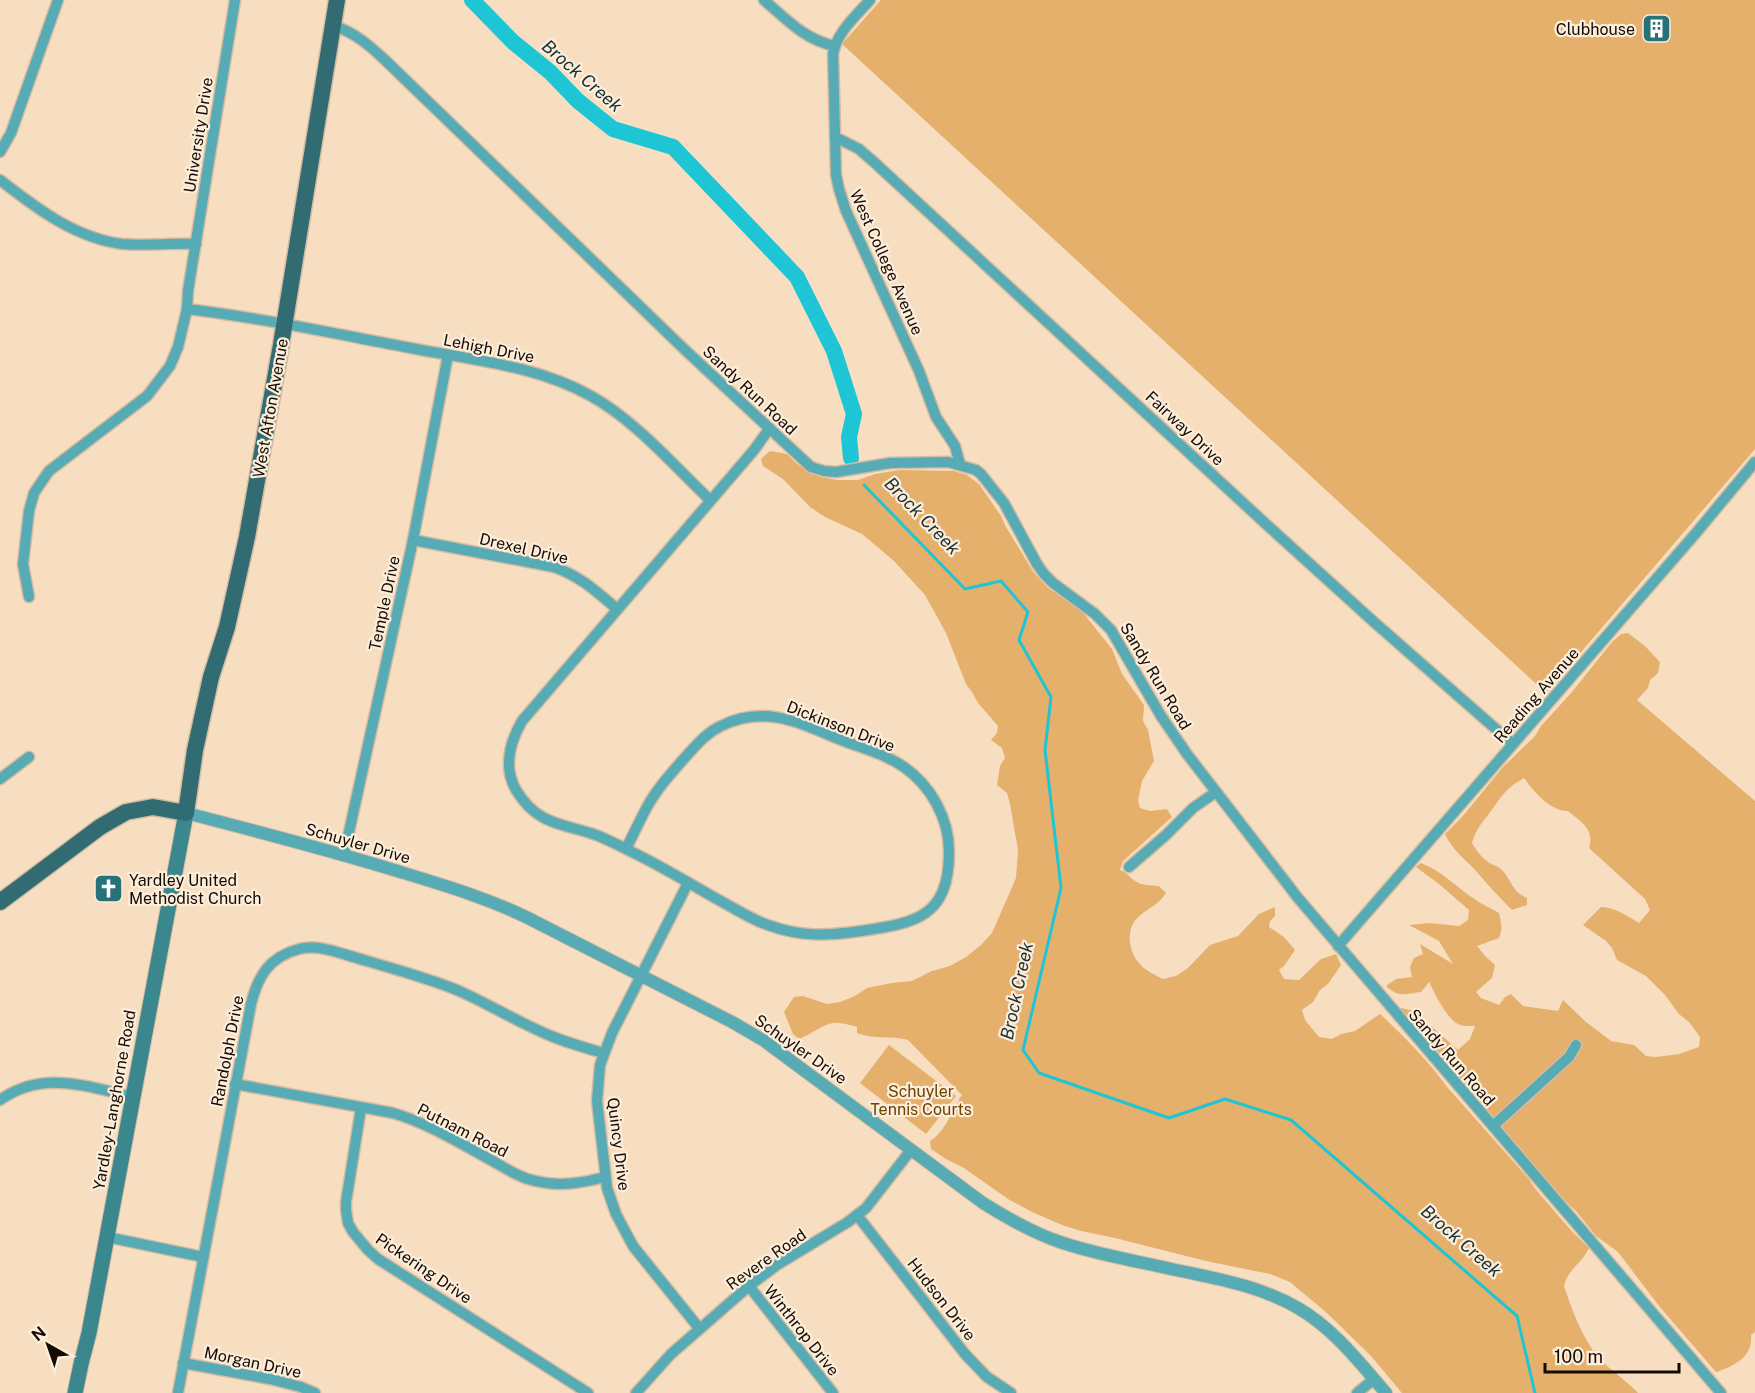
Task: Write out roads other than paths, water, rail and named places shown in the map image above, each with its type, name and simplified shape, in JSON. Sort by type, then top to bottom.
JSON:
[{"type":"main road","name":"West Afton Avenue","points":[[186,813],[195,750],[211,677],[227,627],[247,537],[337,0]]},
{"type":"main road","points":[[0,902],[100,827],[126,812],[153,807],[186,813]]},
{"type":"main road","name":"Yardley-Langhorne Road","points":[[75,1393],[89,1333],[186,813]]},
{"type":"street","points":[[0,152],[11,133],[58,0]]},
{"type":"street","name":"University Drive","points":[[29,597],[23,564],[29,511],[34,493],[49,471],[147,396],[170,366],[178,347],[187,309],[235,0]]},
{"type":"street","points":[[764,0],[801,32],[834,46],[842,32],[870,0]]},
{"type":"street","name":"Sandy Run Road","points":[[332,26],[358,37],[385,60],[806,463],[824,471],[846,471],[890,463],[948,462],[976,470],[1004,503],[1044,574],[1095,614],[1111,630],[1161,716],[1187,754],[1298,898],[1721,1393]]},
{"type":"street","name":"West College Avenue","points":[[834,46],[835,137],[837,175],[842,202],[919,371],[936,417],[955,446],[960,464]]},
{"type":"street","name":"Fairway Drive","points":[[835,137],[859,149],[875,163],[1267,525],[1513,744]]},
{"type":"street","points":[[0,180],[48,216],[88,235],[122,244],[196,244]]},
{"type":"street","name":"Lehigh Drive","points":[[187,309],[284,323],[540,374],[560,381],[592,396],[616,412],[710,500]]},
{"type":"street","name":"Temple Drive","points":[[344,855],[412,540],[448,355]]},
{"type":"street","name":"Dickinson Drive","points":[[626,849],[657,790],[707,734],[730,722],[757,716],[773,716],[803,724],[888,758],[915,776],[929,792],[943,816],[949,850],[945,886],[927,912],[918,918],[893,927],[832,936],[792,932],[757,921],[598,836],[543,818],[530,807],[516,789],[509,767],[511,743],[522,721],[754,450],[769,429]]},
{"type":"street","name":"Reading Avenue","points":[[1338,946],[1755,462]]},
{"type":"street","name":"Drexel Drive","points":[[412,540],[554,567],[569,572],[593,588],[617,609]]},
{"type":"street","points":[[0,779],[29,758]]},
{"type":"street","points":[[1129,867],[1185,815],[1216,792]]},
{"type":"street","name":"Schuyler Drive","points":[[186,813],[344,855],[495,902],[641,975],[763,1040],[1006,1218],[1078,1247],[1230,1281],[1280,1298],[1328,1329],[1386,1393]]},
{"type":"street","name":"Quincy Drive","points":[[688,883],[603,1053],[597,1101],[605,1177],[616,1214],[633,1246],[699,1328]]},
{"type":"street","name":"Randolph Drive","points":[[178,1393],[256,984],[268,966],[277,958],[308,948],[325,949],[431,981],[482,1001],[554,1038],[603,1053]]},
{"type":"street","points":[[1493,1126],[1569,1057],[1576,1045]]},
{"type":"street","points":[[0,1100],[30,1086],[56,1082],[134,1097]]},
{"type":"street","name":"Putnam Road","points":[[236,1084],[400,1115],[428,1126],[510,1171],[535,1181],[567,1184],[605,1177]]},
{"type":"street","name":"Pickering Drive","points":[[361,1108],[346,1202],[348,1222],[359,1241],[378,1259],[588,1393]]},
{"type":"street","name":"Revere Road","points":[[636,1393],[663,1362],[749,1286],[777,1265],[858,1215],[879,1193],[911,1150]]},
{"type":"street","name":"Hudson Drive","points":[[858,1215],[965,1354],[987,1377],[1011,1393]]},
{"type":"street","points":[[107,1237],[203,1257]]},
{"type":"street","name":"Winthrop Drive","points":[[749,1286],[832,1393]]},
{"type":"street","name":"Morgan Drive","points":[[183,1363],[270,1380],[315,1393]]},
{"type":"street","points":[[1357,1393],[1374,1379]]},
{"type":"waterway","name":"Brock Creek","points":[[472,0],[513,42],[550,72],[578,101],[613,129],[673,147],[797,277],[834,351],[854,414],[849,437],[851,458]]},
{"type":"waterway","name":"Brock Creek","points":[[864,485],[965,589],[1001,581],[1028,612],[1019,640],[1051,697],[1045,750],[1061,888],[1023,1050],[1039,1073],[1169,1118],[1225,1099],[1291,1120],[1517,1316],[1535,1393]]},
{"type":"place","name":"Clubhouse","points":[[1656,29]]},
{"type":"place","name":"Yardley United Methodist Church","points":[[108,889]]},
{"type":"park label","name":"Schuyler Tennis Courts","points":[[921,1100]]}]
